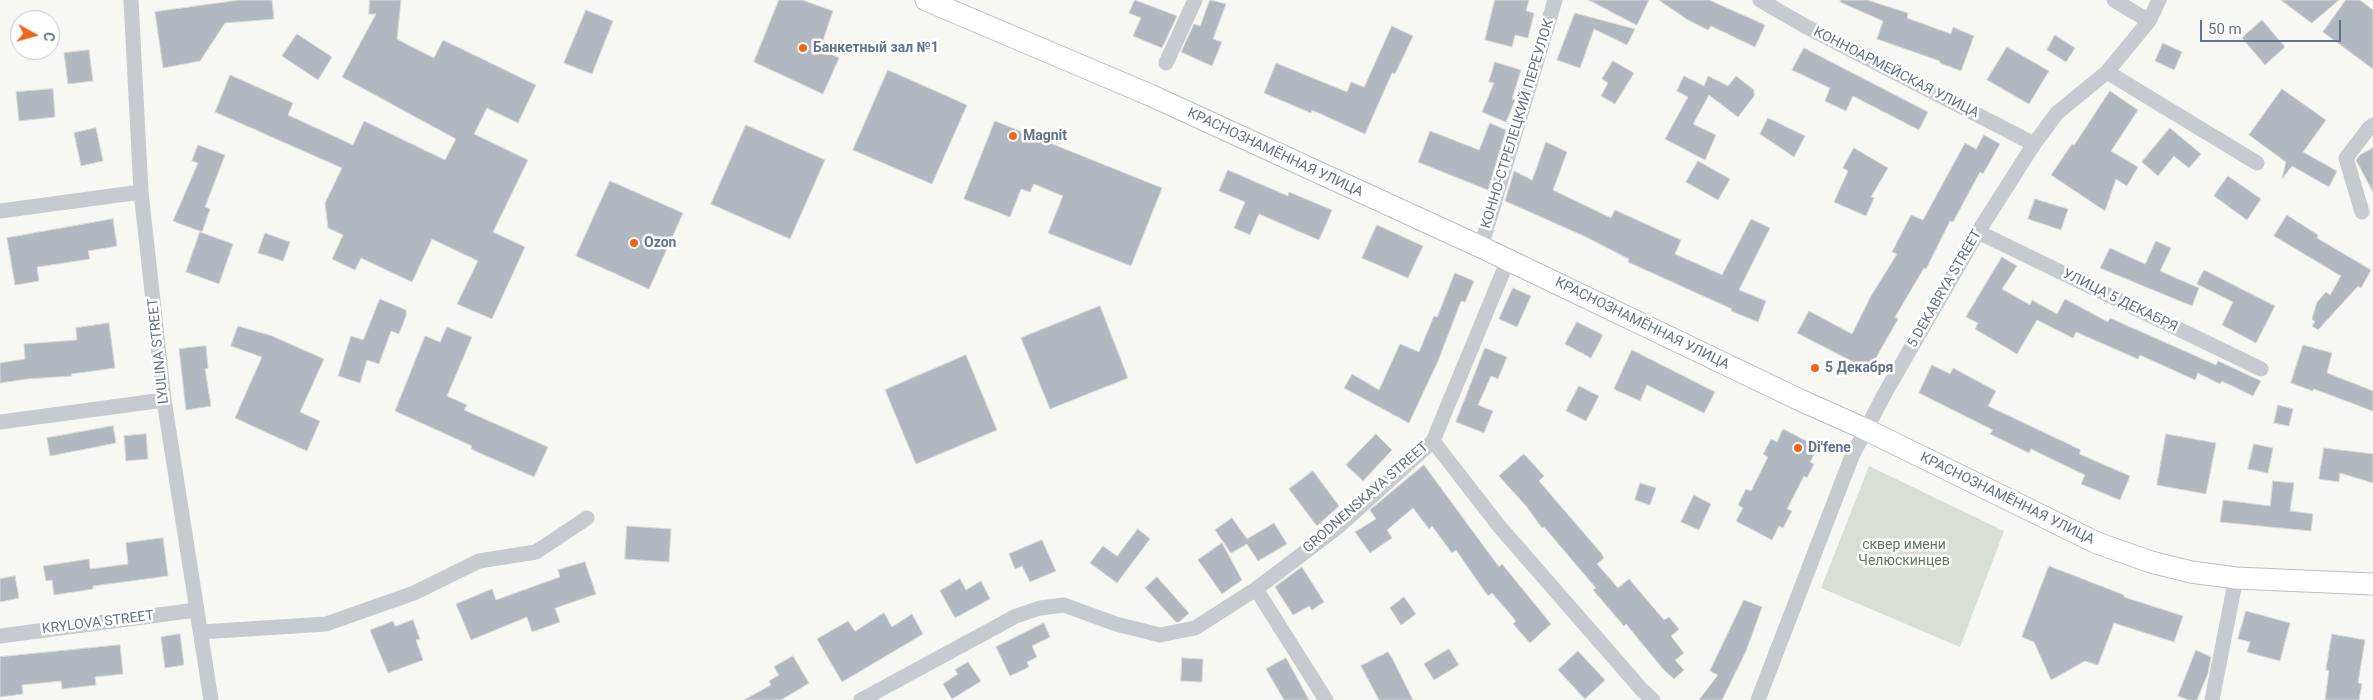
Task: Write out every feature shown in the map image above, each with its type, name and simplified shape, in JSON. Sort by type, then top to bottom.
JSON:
[{"type":"street","name":"LYULINA STREET","points":[[131,0],[141,192],[164,400],[211,700]]},
{"type":"street","name":"КРАСНОЗНАМЁННАЯ УЛИЦА","points":[[926,0],[1150,95],[1481,247],[1865,429],[2097,543],[2151,562],[2192,572],[2236,578],[2373,584]]},
{"type":"street","points":[[1166,64],[1195,0]]},
{"type":"street","name":"КОННО-СТРЕЛЕЦКИЙ ПЕРЕУЛОК","points":[[1481,247],[1555,0]]},
{"type":"street","name":"КОННОАРМЕЙСКАЯ УЛИЦА","points":[[1760,0],[1805,26],[2034,144]]},
{"type":"street","points":[[2114,0],[2148,21]]},
{"type":"street","name":"5 DEKABRYA STREET","points":[[1758,700],[1852,456],[1865,429],[1978,232],[2034,144],[2058,113],[2108,72],[2148,21],[2159,0]]},
{"type":"street","points":[[2108,72],[2257,163]]},
{"type":"street","points":[[2362,212],[2346,158],[2373,125]]},
{"type":"street","points":[[0,211],[141,192]]},
{"type":"street","name":"УЛИЦА 5 ДЕКАБРЯ","points":[[1978,232],[2261,369]]},
{"type":"street","points":[[1433,441],[1508,260]]},
{"type":"street","points":[[0,422],[164,400]]},
{"type":"street","name":"GRODNENSKAYA STREET","points":[[861,700],[1016,616],[1040,608],[1064,605],[1116,624],[1160,635],[1195,628],[1256,589],[1338,527],[1433,441],[1499,526],[1653,700]]},
{"type":"street","points":[[201,632],[326,624],[414,593],[479,561],[536,552],[587,518]]},
{"type":"street","points":[[2212,700],[2236,578]]},
{"type":"street","points":[[1256,589],[1326,700]]},
{"type":"street","name":"KRYLOVA STREET","points":[[0,636],[196,610]]},
{"type":"green space","name":"сквер имени Челюскинцев","points":[[1869,466],[2004,531],[1960,647],[1821,588]]},
{"type":"building","points":[[240,0],[272,0],[274,19],[225,23],[200,61],[163,68],[155,12]]},
{"type":"building","points":[[370,0],[401,0],[397,39],[408,45],[434,58],[443,40],[536,85],[518,123],[487,108],[474,134],[528,160],[493,232],[525,247],[492,319],[457,304],[478,261],[432,239],[412,282],[361,258],[355,270],[332,259],[343,235],[328,228],[325,203],[342,168],[215,112],[230,75],[293,103],[288,115],[353,145],[364,121],[445,160],[456,139],[342,77],[376,14],[369,14]]},
{"type":"building","points":[[779,0],[802,0],[833,11],[820,49],[839,58],[823,94],[754,62]]},
{"type":"building","points":[[1135,0],[1177,16],[1162,48],[1133,36],[1141,18],[1129,13]]},
{"type":"building","points":[[1210,0],[1226,4],[1213,39],[1222,42],[1212,66],[1181,52],[1194,24],[1200,26]]},
{"type":"building","points":[[1495,0],[1529,0],[1526,11],[1534,13],[1528,38],[1515,35],[1512,47],[1485,40]]},
{"type":"building","points":[[1589,0],[1649,0],[1637,25]]},
{"type":"building","points":[[1659,0],[1709,0],[1765,25],[1755,47],[1711,26],[1708,30],[1688,20]]},
{"type":"building","points":[[1841,0],[1867,0],[1908,13],[1907,18],[1951,34],[1953,27],[1974,36],[1961,71],[1940,63],[1940,61],[1877,39],[1883,21],[1840,2]]},
{"type":"building","points":[[2281,0],[2339,0],[2312,23]]},
{"type":"building","points":[[2346,0],[2360,0],[2373,10],[2373,69],[2323,32]]},
{"type":"building","points":[[586,10],[613,21],[592,74],[564,63]]},
{"type":"building","points":[[1575,13],[1635,29],[1627,45],[1594,29],[1580,68],[1557,60]]},
{"type":"building","points":[[2262,20],[2285,47],[2265,65],[2242,38]]},
{"type":"building","points":[[1392,26],[1413,36],[1395,74],[1392,73],[1365,134],[1312,110],[1311,113],[1264,93],[1276,63],[1347,92],[1351,82],[1364,87]]},
{"type":"building","points":[[297,34],[332,57],[318,80],[282,56]]},
{"type":"building","points":[[2055,35],[2075,48],[2066,62],[2047,50]]},
{"type":"building","points":[[2163,43],[2182,52],[2174,70],[2155,61]]},
{"type":"building","points":[[2007,47],[2049,71],[2029,104],[1987,80]]},
{"type":"building","points":[[1804,48],[1928,112],[1919,130],[1853,96],[1846,111],[1825,101],[1830,88],[1792,70]]},
{"type":"building","points":[[89,50],[93,81],[68,84],[64,53]]},
{"type":"building","points":[[1613,61],[1634,73],[1615,104],[1601,96],[1608,83],[1602,79]]},
{"type":"building","points":[[1495,62],[1521,70],[1512,99],[1515,100],[1506,122],[1482,112],[1494,83],[1489,82]]},
{"type":"building","points":[[888,70],[967,105],[932,184],[853,150]]},
{"type":"building","points":[[1684,76],[1704,86],[1708,76],[1728,86],[1736,76],[1754,90],[1754,96],[1738,117],[1709,95],[1693,124],[1716,135],[1705,160],[1665,139],[1688,97],[1677,91]]},
{"type":"building","points":[[53,89],[55,117],[19,121],[16,92]]},
{"type":"building","points":[[2282,89],[2326,120],[2303,152],[2337,171],[2329,187],[2292,166],[2282,179],[2286,162],[2249,135]]},
{"type":"building","points":[[2110,91],[2138,110],[2111,151],[2138,167],[2127,186],[2116,179],[2105,211],[2051,175],[2072,144],[2074,145]]},
{"type":"building","points":[[1768,118],[1805,136],[1794,157],[1760,134]]},
{"type":"building","points":[[995,121],[1162,188],[1131,266],[1048,233],[1063,196],[1034,184],[1030,192],[1021,189],[1010,217],[964,199]]},
{"type":"building","points":[[1490,123],[1506,130],[1488,190],[1418,162],[1430,131],[1479,150]]},
{"type":"building","points":[[746,125],[825,160],[790,239],[711,204]]},
{"type":"building","points":[[96,128],[103,161],[81,166],[74,133]]},
{"type":"building","points":[[2170,128],[2201,154],[2189,168],[2174,156],[2158,176],[2142,162]]},
{"type":"building","points":[[1984,135],[2000,144],[1983,174],[1980,172],[1953,222],[1950,221],[1926,269],[1924,268],[1895,317],[1898,319],[1869,370],[1797,333],[1809,311],[1852,334],[1871,296],[1897,254],[1892,252],[1911,215],[1923,220],[1965,143],[1976,149]]},
{"type":"building","points":[[1546,142],[1567,152],[1553,190],[1611,218],[1615,210],[1681,240],[1675,254],[1722,275],[1751,219],[1770,228],[1739,290],[1766,301],[1758,322],[1628,262],[1629,259],[1584,236],[1505,201],[1514,171],[1532,180]]},
{"type":"building","points":[[198,145],[225,155],[205,207],[210,209],[202,232],[173,221],[198,163],[192,161]]},
{"type":"building","points":[[1854,148],[1888,168],[1871,197],[1874,198],[1866,216],[1834,202],[1848,171],[1843,168]]},
{"type":"building","points":[[2373,148],[2373,192],[2356,160],[2360,155]]},
{"type":"building","points":[[1698,161],[1730,179],[1718,200],[1686,182]]},
{"type":"building","points":[[1228,170],[1288,196],[1289,192],[1332,210],[1319,240],[1259,214],[1250,235],[1234,228],[1245,202],[1219,191]]},
{"type":"building","points":[[2228,176],[2261,199],[2247,220],[2214,196]]},
{"type":"building","points":[[610,181],[683,213],[649,289],[576,256]]},
{"type":"building","points":[[2035,199],[2068,209],[2061,230],[2028,219]]},
{"type":"building","points":[[2287,215],[2318,235],[2317,238],[2371,270],[2361,288],[2358,286],[2318,330],[2312,326],[2315,322],[2312,319],[2317,302],[2326,292],[2330,295],[2341,276],[2274,236]]},
{"type":"building","points":[[113,219],[117,246],[88,251],[90,259],[37,267],[39,281],[15,285],[7,238]]},
{"type":"building","points":[[1377,225],[1423,246],[1408,278],[1362,258]]},
{"type":"building","points":[[200,232],[233,244],[219,284],[186,272]]},
{"type":"building","points":[[265,233],[290,242],[283,261],[258,253]]},
{"type":"building","points":[[2156,241],[2171,248],[2160,271],[2199,288],[2192,306],[2100,268],[2110,248],[2145,264]]},
{"type":"building","points":[[2002,257],[2017,266],[2002,289],[2030,305],[2032,300],[2057,314],[2065,299],[2108,322],[2110,318],[2216,365],[2218,361],[2261,381],[2253,396],[2222,381],[2220,384],[2198,373],[2195,380],[2140,355],[2138,359],[2076,332],[2073,338],[2037,320],[2017,354],[1975,329],[1978,323],[1966,317]]},
{"type":"building","points":[[2204,270],[2275,306],[2256,343],[2222,325],[2233,302],[2197,284]]},
{"type":"building","points":[[1455,273],[1474,281],[1465,302],[1461,301],[1438,361],[1409,423],[1344,388],[1352,374],[1379,390],[1400,344],[1419,352],[1434,316],[1437,317]]},
{"type":"building","points":[[1513,288],[1531,296],[1517,327],[1499,319]]},
{"type":"building","points":[[380,299],[406,310],[406,316],[399,334],[391,331],[379,364],[367,360],[360,383],[338,376],[351,336],[363,340]]},
{"type":"building","points":[[1100,306],[1128,378],[1050,409],[1021,338]]},
{"type":"building","points":[[1577,322],[1603,335],[1591,358],[1565,344]]},
{"type":"building","points":[[109,323],[115,368],[71,374],[72,376],[0,383],[0,363],[25,359],[24,344],[77,340],[76,328]]},
{"type":"building","points":[[238,326],[272,336],[324,359],[300,412],[320,421],[307,451],[235,418],[262,357],[231,346]]},
{"type":"building","points":[[447,327],[472,337],[447,396],[467,405],[464,410],[548,447],[534,477],[471,449],[472,446],[395,411],[425,336],[440,342]]},
{"type":"building","points":[[2303,345],[2332,353],[2327,373],[2373,391],[2373,411],[2314,389],[2313,391],[2291,383]]},
{"type":"building","points":[[206,346],[208,368],[205,369],[211,406],[186,410],[179,349]]},
{"type":"building","points":[[1485,348],[1507,357],[1498,379],[1491,376],[1478,405],[1493,411],[1484,433],[1456,422]]},
{"type":"building","points":[[1632,350],[1715,392],[1704,413],[1647,385],[1640,401],[1614,389]]},
{"type":"building","points":[[966,355],[997,430],[916,464],[885,390]]},
{"type":"building","points":[[1932,365],[1950,374],[1953,368],[1996,391],[1988,406],[2081,450],[2079,454],[2130,476],[2120,500],[2081,484],[2085,475],[2031,449],[2029,453],[1990,434],[1993,430],[1919,393]]},
{"type":"building","points":[[1579,386],[1599,396],[1586,421],[1566,411]]},
{"type":"building","points":[[2278,405],[2293,409],[2289,426],[2274,423]]},
{"type":"building","points":[[113,426],[116,443],[50,456],[47,438]]},
{"type":"building","points":[[1783,429],[1818,447],[1810,462],[1814,464],[1807,478],[1804,476],[1787,509],[1792,511],[1783,528],[1779,526],[1772,540],[1736,521],[1743,508],[1738,505],[1746,489],[1751,491],[1768,457],[1763,454],[1771,439],[1777,442]]},
{"type":"building","points":[[146,434],[148,459],[126,461],[124,436]]},
{"type":"building","points":[[1376,434],[1392,450],[1363,481],[1346,465]]},
{"type":"building","points":[[2166,434],[2216,443],[2206,494],[2157,485]]},
{"type":"building","points":[[2254,444],[2273,448],[2268,473],[2248,469]]},
{"type":"building","points":[[2324,448],[2373,454],[2373,483],[2340,473],[2339,482],[2319,479]]},
{"type":"building","points":[[1524,454],[1544,476],[1539,481],[1601,553],[1604,558],[1597,564],[1618,588],[1629,579],[1664,620],[1669,617],[1679,629],[1671,636],[1684,653],[1675,660],[1684,670],[1674,679],[1664,670],[1626,624],[1624,626],[1593,590],[1596,588],[1544,527],[1542,528],[1527,507],[1499,476]]},
{"type":"building","points":[[1424,465],[1499,567],[1502,564],[1551,624],[1530,643],[1513,624],[1516,621],[1492,593],[1488,596],[1456,550],[1452,553],[1432,526],[1429,529],[1413,508],[1387,530],[1392,538],[1370,553],[1355,532],[1376,519],[1370,510]]},
{"type":"building","points":[[1313,471],[1339,506],[1317,526],[1289,489]]},
{"type":"building","points":[[2273,481],[2294,483],[2290,511],[2313,514],[2311,531],[2220,522],[2223,500],[2270,506]]},
{"type":"building","points":[[1640,483],[1656,488],[1650,505],[1635,500]]},
{"type":"building","points":[[1694,495],[1711,504],[1699,530],[1681,522]]},
{"type":"building","points":[[1232,518],[1247,539],[1274,523],[1287,544],[1258,561],[1247,544],[1231,553],[1215,530]]},
{"type":"building","points":[[627,526],[671,529],[669,562],[625,559]]},
{"type":"building","points":[[1138,529],[1150,539],[1117,583],[1090,563],[1103,546],[1117,556]]},
{"type":"building","points":[[163,538],[168,576],[93,586],[93,589],[54,595],[52,580],[46,581],[43,566],[89,559],[90,569],[128,564],[126,543]]},
{"type":"building","points":[[1042,540],[1056,571],[1030,582],[1022,566],[1015,569],[1009,554]]},
{"type":"building","points":[[1222,543],[1242,580],[1222,594],[1198,560]]},
{"type":"building","points":[[585,562],[596,594],[555,608],[560,622],[532,632],[527,617],[471,640],[456,604],[492,589],[496,600],[560,577],[558,570]]},
{"type":"building","points":[[2049,566],[2124,595],[2124,597],[2183,616],[2174,642],[2114,623],[2098,665],[2085,661],[2051,680],[2034,642],[2022,637]]},
{"type":"building","points":[[1302,567],[1324,602],[1312,610],[1309,606],[1293,615],[1275,587]]},
{"type":"building","points":[[15,576],[19,598],[0,602],[0,579]]},
{"type":"building","points":[[1157,577],[1189,613],[1179,622],[1176,622],[1145,588]]},
{"type":"building","points":[[960,579],[966,590],[981,581],[990,599],[955,618],[940,591]]},
{"type":"building","points":[[1404,597],[1416,614],[1401,625],[1390,608]]},
{"type":"building","points":[[1744,600],[1762,607],[1746,651],[1722,700],[1699,700],[1718,675],[1710,671]]},
{"type":"building","points":[[2246,611],[2290,623],[2280,661],[2247,652],[2250,642],[2238,639]]},
{"type":"building","points":[[884,613],[892,627],[912,614],[923,634],[842,682],[817,639],[848,621],[855,631]]},
{"type":"building","points":[[413,620],[420,639],[416,640],[423,660],[388,673],[370,630],[393,621],[395,626]]},
{"type":"building","points":[[1044,623],[1050,637],[1032,646],[1037,657],[1027,662],[1029,667],[1010,676],[996,647]]},
{"type":"building","points":[[180,634],[184,665],[165,668],[161,637]]},
{"type":"building","points":[[2332,634],[2365,640],[2358,683],[2362,684],[2359,700],[2325,700],[2329,671],[2326,670]]},
{"type":"building","points":[[120,645],[123,674],[95,677],[96,685],[62,689],[61,681],[22,685],[23,694],[0,697],[0,657]]},
{"type":"building","points":[[1449,649],[1459,665],[1434,680],[1424,664]]},
{"type":"building","points":[[2196,650],[2211,657],[2208,673],[2197,700],[2188,700],[2178,696]]},
{"type":"building","points":[[1578,651],[1605,680],[1585,699],[1558,670]]},
{"type":"building","points":[[1388,652],[1413,700],[1379,700],[1361,666]]},
{"type":"building","points":[[793,656],[809,683],[781,700],[744,700],[771,685],[769,681],[779,675],[774,667]]},
{"type":"building","points":[[1182,658],[1203,659],[1202,682],[1181,681]]},
{"type":"building","points":[[1286,658],[1309,700],[1284,700],[1266,669]]},
{"type":"building","points":[[968,662],[981,681],[952,699],[943,684],[958,674],[955,670]]},
{"type":"place","name":"Банкетный зал №1","points":[[803,48]]},
{"type":"place","name":"Magnit","points":[[1013,136]]},
{"type":"place","name":"Ozon","points":[[634,243]]},
{"type":"place","name":"5 Декабря","points":[[1815,368]]},
{"type":"place","name":"Di'fene","points":[[1798,448]]}]
